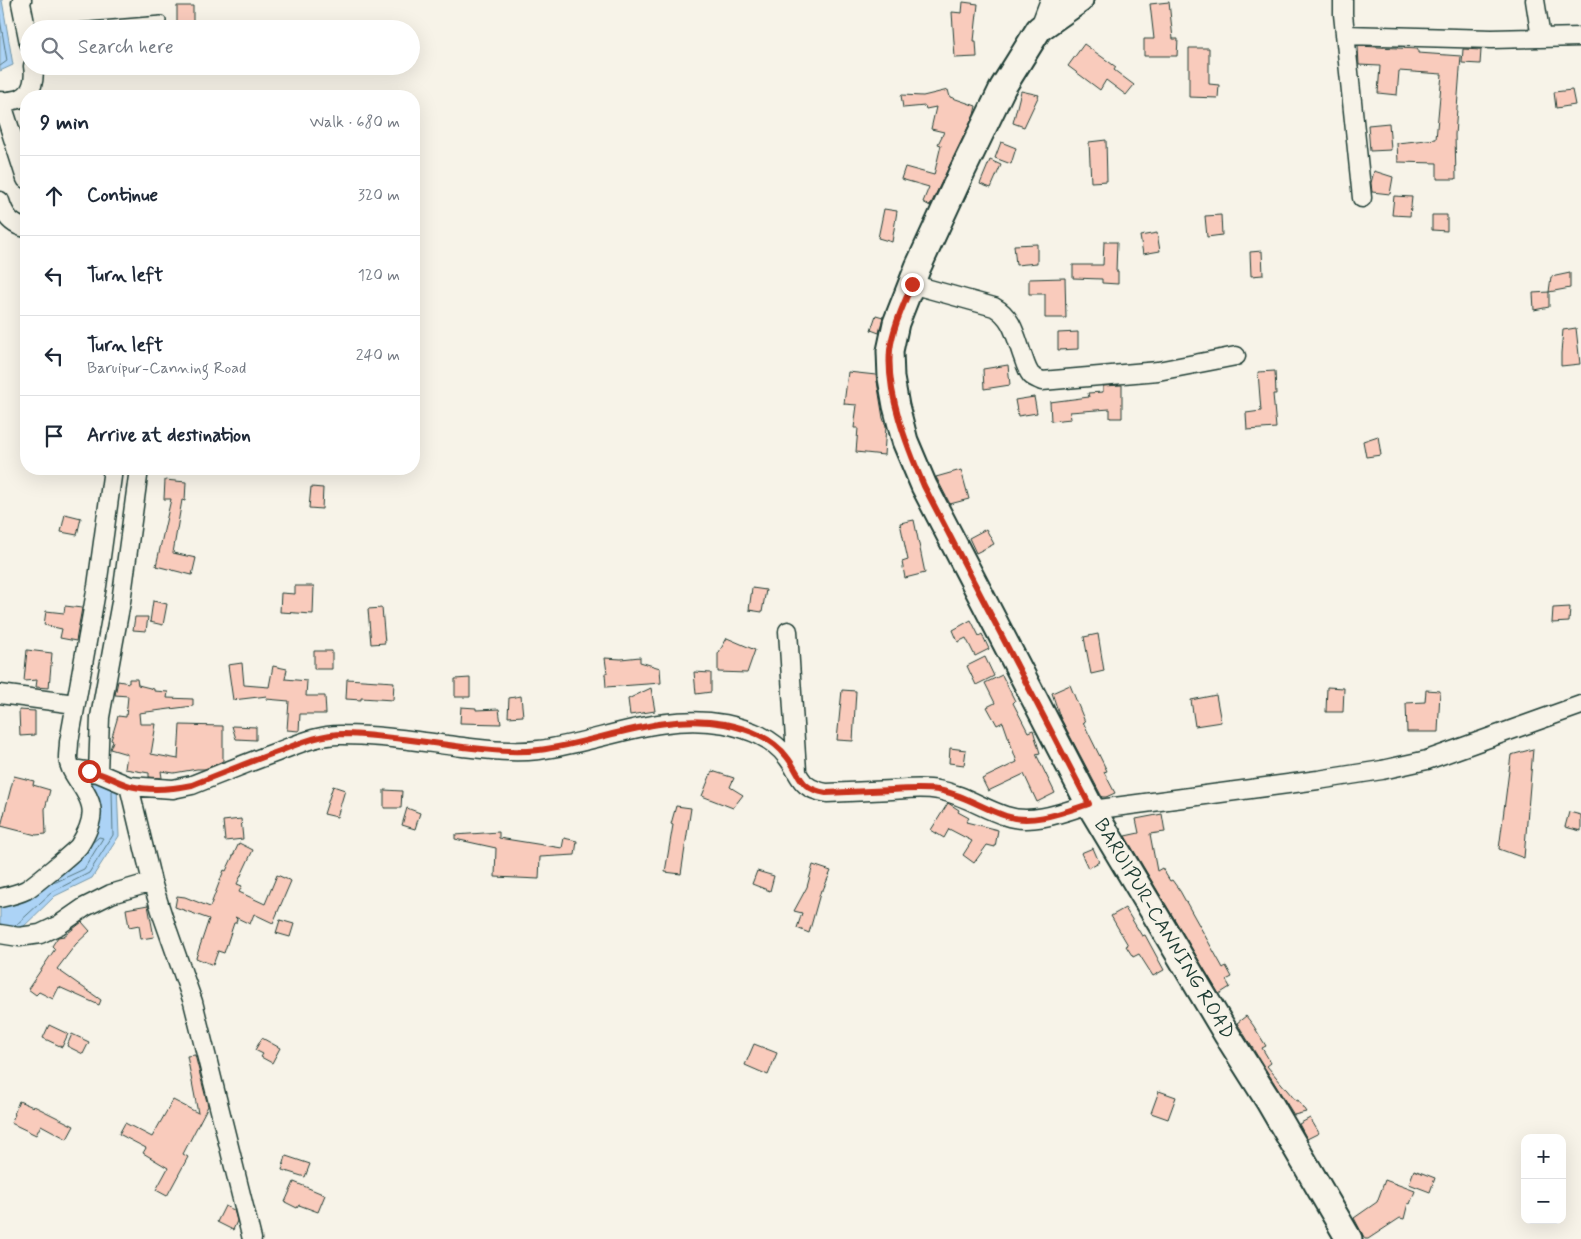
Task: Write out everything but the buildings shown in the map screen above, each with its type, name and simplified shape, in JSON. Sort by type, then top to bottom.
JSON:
[{"type":"main road","name":"BARUIPUR-CANNING ROAD","points":[[1080,0],[1039,28],[1003,87],[960,176],[896,323],[890,351],[891,378],[896,406],[906,441],[924,486],[1090,807],[1268,1100],[1349,1239]]},
{"type":"street","points":[[22,0],[25,20]]},
{"type":"street","points":[[1039,28],[1050,0]]},
{"type":"street","points":[[1343,0],[1362,198]]},
{"type":"street","points":[[1535,0],[1541,38]]},
{"type":"street","points":[[1345,35],[1492,39],[1581,37]]},
{"type":"street","points":[[30,90],[34,75]]},
{"type":"street","points":[[20,98],[1,101],[20,160]]},
{"type":"street","points":[[0,201],[2,209],[9,220],[20,226]]},
{"type":"street","points":[[912,284],[994,307],[1001,311],[1007,316],[1011,324],[1031,375],[1042,381],[1158,371],[1236,356]]},
{"type":"street","points":[[0,898],[28,889],[78,848],[91,818],[92,806],[68,758],[69,742],[97,586],[112,475]]},
{"type":"street","points":[[98,773],[100,717],[121,602],[138,475]]},
{"type":"street","points":[[788,631],[798,776]]},
{"type":"street","points":[[0,694],[76,704]]},
{"type":"street","points":[[72,769],[98,773],[129,786],[173,789],[192,785],[305,741],[341,734],[506,752],[539,750],[648,725],[697,720],[752,731],[772,743],[787,756],[806,786],[815,791],[826,793],[915,789],[936,790],[958,796],[1007,817],[1022,819],[1090,807],[1318,780],[1382,770],[1427,760],[1581,705]]},
{"type":"street","points":[[129,786],[152,882],[193,1002],[252,1239]]},
{"type":"street","points":[[0,934],[19,936],[40,934],[59,925],[85,907],[110,894],[152,882]]},
{"type":"water","points":[[0,0],[2,0],[13,65],[0,71]]},
{"type":"water","points":[[93,770],[117,786],[119,836],[92,878],[55,896],[18,932],[0,929],[0,903],[92,828]]},
{"type":"route","points":[[89,771],[129,786],[173,789],[192,785],[305,741],[341,734],[506,752],[539,750],[648,725],[697,720],[752,731],[772,743],[787,756],[806,786],[815,791],[826,793],[915,789],[936,790],[965,798],[1007,817],[1022,819],[1064,812],[1089,804],[924,486],[906,441],[896,406],[891,378],[890,351],[896,323],[912,284]]}]
